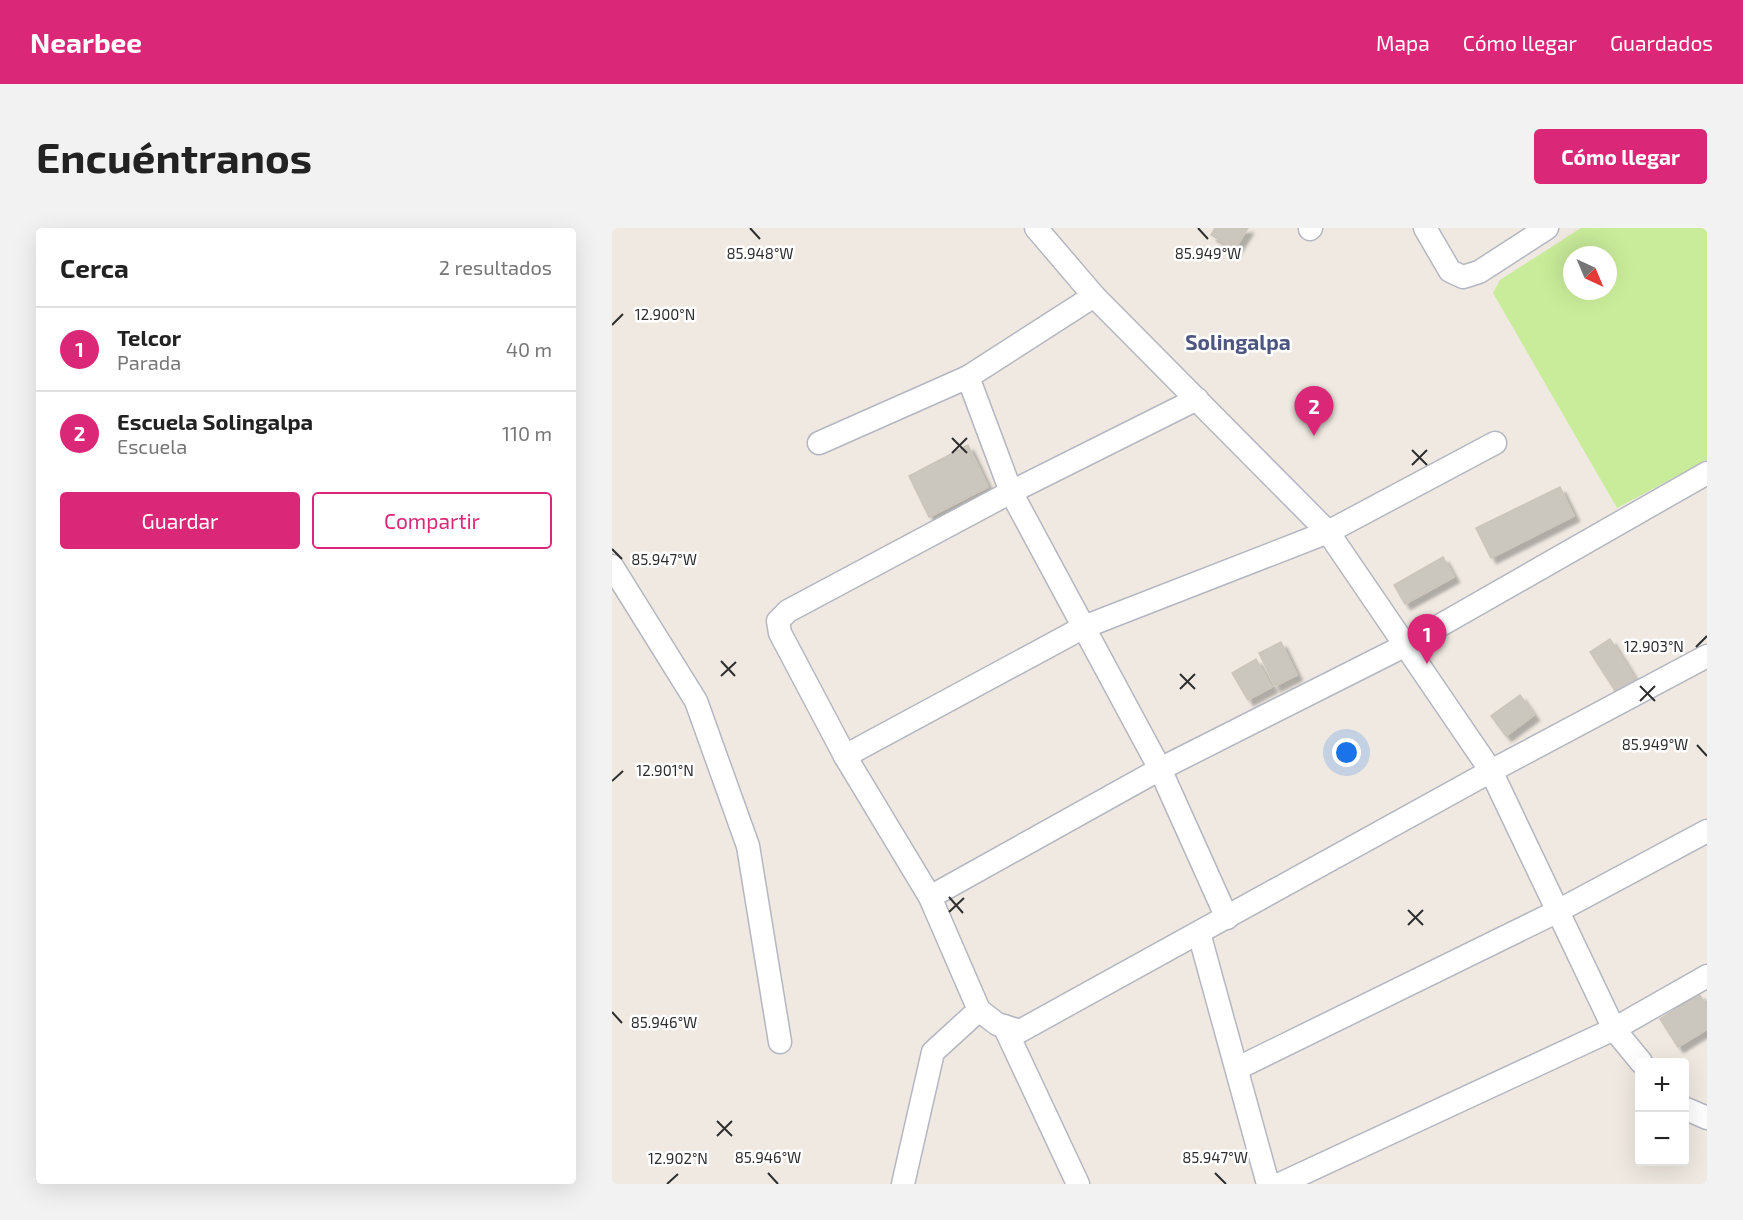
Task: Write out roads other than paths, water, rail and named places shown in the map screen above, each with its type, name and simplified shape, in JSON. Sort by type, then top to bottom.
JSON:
[{"type":"street","points":[[1036,228],[1094,296],[1328,532],[1491,771],[1556,912],[1614,1029],[1638,1058]]},
{"type":"street","points":[[1425,228],[1450,271],[1463,277],[1479,272],[1547,228]]},
{"type":"street","points":[[819,443],[968,377],[1094,296]]},
{"type":"street","points":[[968,377],[1011,492],[1160,769],[1227,918]]},
{"type":"street","points":[[1197,399],[1011,492],[788,611],[778,621],[780,633],[845,756],[930,897],[979,1010],[997,1024],[1020,1031],[1491,771],[1706,659]]},
{"type":"street","points":[[845,756],[1084,627],[1328,532],[1495,443]]},
{"type":"street","points":[[930,897],[1160,769],[1404,646],[1707,473]]},
{"type":"street","points":[[612,566],[696,701],[748,846],[780,1042]]},
{"type":"street","points":[[1238,1068],[1556,912],[1707,831]]},
{"type":"street","points":[[1199,933],[1238,1068],[1268,1184]]},
{"type":"street","points":[[1280,1184],[1614,1029],[1707,976]]},
{"type":"street","points":[[903,1184],[933,1052],[979,1010]]},
{"type":"street","points":[[1004,1026],[1078,1184]]},
{"type":"street","points":[[1689,1110],[1707,1119]]},
{"type":"place","name":"Escuela Solingalpa","points":[[1314,436]]},
{"type":"place","name":"Telcor","points":[[1427,664]]},
{"type":"district","name":"Solingalpa","points":[[1238,343]]}]
